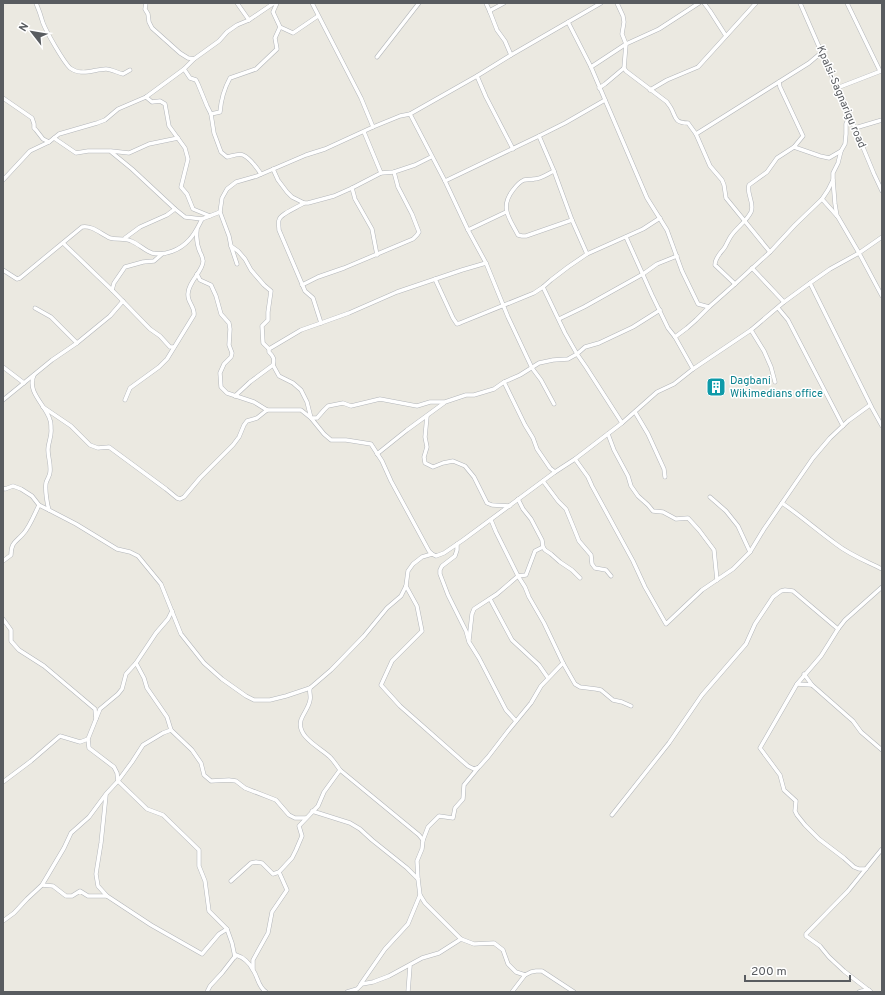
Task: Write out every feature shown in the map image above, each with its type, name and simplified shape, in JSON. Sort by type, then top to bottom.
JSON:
[{"type":"street","points":[[36,3],[43,23],[68,66],[72,69],[81,72],[107,69],[123,74],[130,70]]},
{"type":"street","points":[[146,3],[145,9],[152,28],[188,58],[194,59]]},
{"type":"street","points":[[237,3],[248,20]]},
{"type":"street","points":[[3,180],[30,151],[49,142],[59,134],[97,124],[105,120],[118,109],[146,97],[219,41],[227,32],[274,3]]},
{"type":"street","points":[[277,3],[272,12],[280,27],[293,33],[318,16]]},
{"type":"street","points":[[312,3],[361,98],[373,127]]},
{"type":"street","points":[[377,57],[419,3]]},
{"type":"street","points":[[486,3],[497,30],[505,41],[511,55]]},
{"type":"street","points":[[490,12],[504,3]]},
{"type":"street","points":[[237,264],[220,212],[222,198],[227,189],[236,182],[261,174],[306,154],[324,149],[400,116],[410,114],[601,3]]},
{"type":"street","points":[[617,3],[624,22],[622,34],[626,44],[624,68],[629,75],[637,79],[667,102],[679,122],[688,123],[696,134],[710,166],[722,180],[726,198],[770,252]]},
{"type":"street","points":[[591,67],[626,44],[659,29],[699,3]]},
{"type":"street","points":[[704,3],[726,36]]},
{"type":"street","points":[[650,90],[667,80],[698,67],[756,3]]},
{"type":"street","name":"Kpalsi-Sagnarigu road","points":[[800,3],[882,191]]},
{"type":"street","points":[[838,88],[881,71],[847,3]]},
{"type":"street","points":[[568,22],[591,67],[647,198],[667,230],[682,271],[698,304],[709,306]]},
{"type":"street","points":[[211,114],[220,112],[225,87],[230,78],[256,70],[278,49],[275,38],[280,27]]},
{"type":"street","points":[[696,134],[809,63],[822,52]]},
{"type":"street","points":[[599,88],[624,68]]},
{"type":"street","points":[[184,69],[190,78],[196,80],[211,114],[214,133],[221,152],[227,156],[238,154],[243,155],[251,161],[261,174]]},
{"type":"street","points":[[477,76],[486,98],[513,149]]},
{"type":"street","points":[[735,284],[715,265],[715,260],[725,247],[731,235],[745,221],[752,211],[748,188],[749,185],[767,172],[777,158],[794,146],[803,136],[780,88],[779,82]]},
{"type":"street","points":[[146,97],[152,102],[160,101],[165,104],[169,126],[185,148],[188,159],[182,187],[187,194],[192,209],[210,216]]},
{"type":"street","points":[[3,98],[32,118],[34,128],[43,139],[49,142]]},
{"type":"street","points":[[445,181],[565,123],[605,100]]},
{"type":"street","points":[[410,114],[486,263],[508,317],[532,368],[554,404]]},
{"type":"street","points":[[838,217],[835,204],[833,173],[841,152],[846,144],[846,124],[850,115]]},
{"type":"street","points":[[855,128],[882,120]]},
{"type":"street","points":[[364,132],[382,173]]},
{"type":"street","points":[[539,136],[586,254]]},
{"type":"street","points":[[54,138],[76,153],[88,151],[129,153],[149,144],[178,138]]},
{"type":"street","points":[[794,146],[829,158],[841,152]]},
{"type":"street","points":[[110,151],[132,169],[175,210],[185,217],[202,219],[220,212]]},
{"type":"street","points":[[321,323],[313,298],[305,291],[302,285],[280,230],[279,220],[281,216],[304,203],[334,196],[382,173],[394,172],[415,165],[431,157]]},
{"type":"street","points":[[273,169],[278,180],[287,192],[292,197],[304,203]]},
{"type":"street","points":[[554,171],[541,178],[525,180],[519,183],[506,202],[506,212],[518,235],[522,236],[526,236],[572,220]]},
{"type":"street","points":[[302,285],[318,277],[377,255],[413,239],[417,235],[419,232],[412,214],[398,187],[394,172]]},
{"type":"street","points":[[675,337],[696,320],[709,306],[770,252],[822,199],[833,180]]},
{"type":"street","points":[[352,188],[355,199],[372,230],[377,255]]},
{"type":"street","points":[[822,199],[838,217],[882,296]]},
{"type":"street","points":[[3,270],[17,279],[20,278],[82,227],[86,226],[111,238],[125,238],[140,227],[175,210]]},
{"type":"street","points":[[468,230],[506,212]]},
{"type":"street","points":[[435,279],[457,324],[521,299],[543,287],[586,254],[643,229],[660,218]]},
{"type":"street","points":[[125,238],[151,253],[162,254],[173,251],[189,241],[202,219]]},
{"type":"street","points":[[125,400],[130,388],[159,367],[167,359],[194,315],[187,294],[204,261],[198,245],[196,230]]},
{"type":"street","points":[[626,237],[668,328],[694,369]]},
{"type":"street","points":[[3,488],[5,489],[13,486],[21,489],[32,496],[39,505],[76,524],[117,549],[130,552],[138,556],[161,584],[181,634],[204,663],[222,679],[254,700],[270,700],[286,696],[310,688],[331,670],[364,636],[387,608],[401,596],[406,586],[408,571],[413,564],[422,557],[432,554],[436,556],[444,553],[457,544],[608,434],[657,392],[674,384],[751,330],[784,302],[830,269],[859,253],[882,237]]},
{"type":"street","points":[[63,243],[150,329],[160,336],[170,347],[174,347]]},
{"type":"street","points":[[230,246],[238,251],[245,259],[251,270],[271,292],[268,320],[262,326],[263,343],[269,349],[274,361],[272,365],[235,396]]},
{"type":"street","points":[[112,290],[114,283],[125,268],[143,262],[154,261],[162,254]]},
{"type":"street","points":[[559,319],[584,307],[643,274],[657,264],[677,256]]},
{"type":"street","points":[[269,349],[301,330],[349,313],[397,292],[486,263]]},
{"type":"street","points":[[752,268],[784,302]]},
{"type":"street","points":[[197,274],[200,280],[211,285],[221,314],[229,323],[229,345],[232,353],[231,357],[224,364],[220,373],[220,387],[227,393],[254,402],[267,410],[301,410],[311,418],[331,440],[346,440],[371,444],[382,461],[390,482],[432,554]]},
{"type":"street","points":[[810,283],[870,405],[882,426]]},
{"type":"street","points":[[543,287],[559,319],[564,333],[622,423]]},
{"type":"street","points":[[3,400],[52,360],[77,344],[110,316],[123,301]]},
{"type":"street","points":[[35,308],[51,317],[77,344]]},
{"type":"street","points":[[778,308],[788,320],[843,426]]},
{"type":"street","points":[[311,418],[317,418],[328,406],[343,403],[351,406],[380,399],[417,406],[430,402],[445,402],[466,395],[474,395],[494,389],[504,382],[539,364],[553,360],[568,359],[585,347],[599,343],[633,327],[660,310]]},
{"type":"street","points":[[751,330],[764,351],[771,367],[775,382]]},
{"type":"street","points":[[272,365],[279,376],[293,383],[301,390],[307,402],[311,418]]},
{"type":"street","points":[[3,366],[24,383]]},
{"type":"street","points":[[34,375],[32,379],[32,386],[50,419],[52,432],[48,450],[50,473],[46,483],[46,504],[49,510]]},
{"type":"street","points":[[504,382],[533,438],[537,449],[550,468],[555,472]]},
{"type":"street","points":[[377,454],[445,402]]},
{"type":"street","points":[[575,458],[588,477],[633,561],[645,588],[666,624],[702,590],[733,569],[750,552],[813,458],[830,438],[848,421],[870,405]]},
{"type":"street","points":[[43,407],[71,426],[90,445],[98,448],[110,447],[180,499],[184,497],[200,478],[233,445],[247,421],[257,418],[267,410]]},
{"type":"street","points":[[635,412],[648,434],[664,469],[665,477]]},
{"type":"street","points":[[427,416],[425,437],[427,447],[424,457],[425,463],[433,467],[453,461],[465,466],[474,477],[487,503],[492,505],[510,506]]},
{"type":"street","points":[[608,434],[614,450],[628,476],[631,486],[638,496],[653,511],[664,512],[676,519],[688,518],[699,530],[714,550],[718,580]]},
{"type":"street","points":[[543,481],[566,509],[579,541],[591,556],[592,564],[595,568],[606,570],[611,576]]},
{"type":"street","points":[[710,496],[726,511],[738,526],[750,552]]},
{"type":"street","points":[[518,500],[531,519],[542,540],[543,548],[580,578]]},
{"type":"street","points":[[782,503],[841,548],[882,569]]},
{"type":"street","points":[[3,561],[11,555],[11,548],[16,540],[24,534],[39,505]]},
{"type":"street","points":[[491,520],[518,576],[575,684],[580,687],[601,690],[613,700],[631,706]]},
{"type":"street","points":[[457,544],[458,550],[455,556],[442,566],[440,574],[448,595],[466,631],[469,642],[506,710],[516,721]]},
{"type":"street","points":[[469,642],[472,612],[476,607],[490,599],[518,576],[526,575],[535,551],[543,548]]},
{"type":"street","points":[[406,586],[417,606],[422,631],[392,661],[381,686],[400,706],[468,766],[474,769],[479,767]]},
{"type":"street","points":[[866,869],[854,867],[819,839],[805,825],[795,811],[796,801],[783,787],[780,775],[760,748],[797,684],[821,656],[838,629],[845,620],[882,587]]},
{"type":"street","points":[[612,815],[669,743],[702,695],[746,644],[755,624],[773,597],[781,591],[793,591],[838,629]]},
{"type":"street","points":[[490,599],[512,640],[539,665],[548,678]]},
{"type":"street","points":[[172,611],[168,619],[156,633],[136,663],[126,674],[122,689],[100,709],[88,739],[89,748],[114,767],[117,773],[118,781],[147,809],[163,815],[199,850],[199,866],[205,881],[209,911],[227,929],[235,957]]},
{"type":"street","points":[[3,619],[11,630],[11,642],[19,650],[44,666],[95,709],[96,720]]},
{"type":"street","points":[[136,663],[144,678],[147,688],[167,717],[171,730],[192,750],[201,763],[204,775],[211,781],[236,781],[245,788],[276,800],[289,815],[295,818],[306,818]]},
{"type":"street","points":[[525,975],[516,972],[508,964],[503,950],[494,943],[474,944],[461,939],[425,903],[420,895],[417,861],[428,827],[439,816],[454,818],[455,808],[463,799],[464,785],[531,703],[541,686],[564,663]]},
{"type":"street","points":[[804,674],[812,685],[853,721],[861,732],[882,750]]},
{"type":"street","points":[[797,684],[812,685]]},
{"type":"street","points":[[310,688],[310,699],[301,720],[304,736],[330,757],[340,770],[423,840]]},
{"type":"street","points":[[3,921],[14,913],[42,885],[71,833],[89,817],[118,781],[143,745],[171,730]]},
{"type":"street","points":[[3,782],[32,761],[60,736],[80,742],[88,739]]},
{"type":"street","points":[[231,881],[251,863],[256,862],[262,864],[273,874],[279,872],[292,858],[296,850],[302,836],[299,826],[318,806],[324,792],[340,770]]},
{"type":"street","points":[[106,794],[96,874],[98,886],[107,896],[151,925],[202,954],[219,934],[227,929]]},
{"type":"street","points":[[312,811],[350,823],[360,829],[418,879]]},
{"type":"street","points":[[870,991],[844,971],[820,946],[806,936],[806,934],[807,931],[848,891],[882,850]]},
{"type":"street","points":[[254,970],[253,960],[268,933],[272,912],[287,890],[279,872]]},
{"type":"street","points":[[42,885],[53,886],[66,896],[72,896],[80,891],[88,896],[107,896]]},
{"type":"street","points":[[356,990],[385,949],[408,924],[420,895]]},
{"type":"street","points":[[347,992],[356,990],[362,984],[373,982],[389,976],[410,966],[422,958],[440,953],[461,939]]},
{"type":"street","points":[[207,992],[210,986],[236,955],[246,960],[254,970],[263,990],[266,992]]},
{"type":"street","points":[[408,992],[410,966]]},
{"type":"street","points":[[512,992],[525,975],[536,971],[542,971],[574,992]]},
{"type":"street","points":[[859,992],[862,990],[870,991]]},
{"type":"place","name":"Dagbani Wikimedians office","points":[[716,387]]}]
